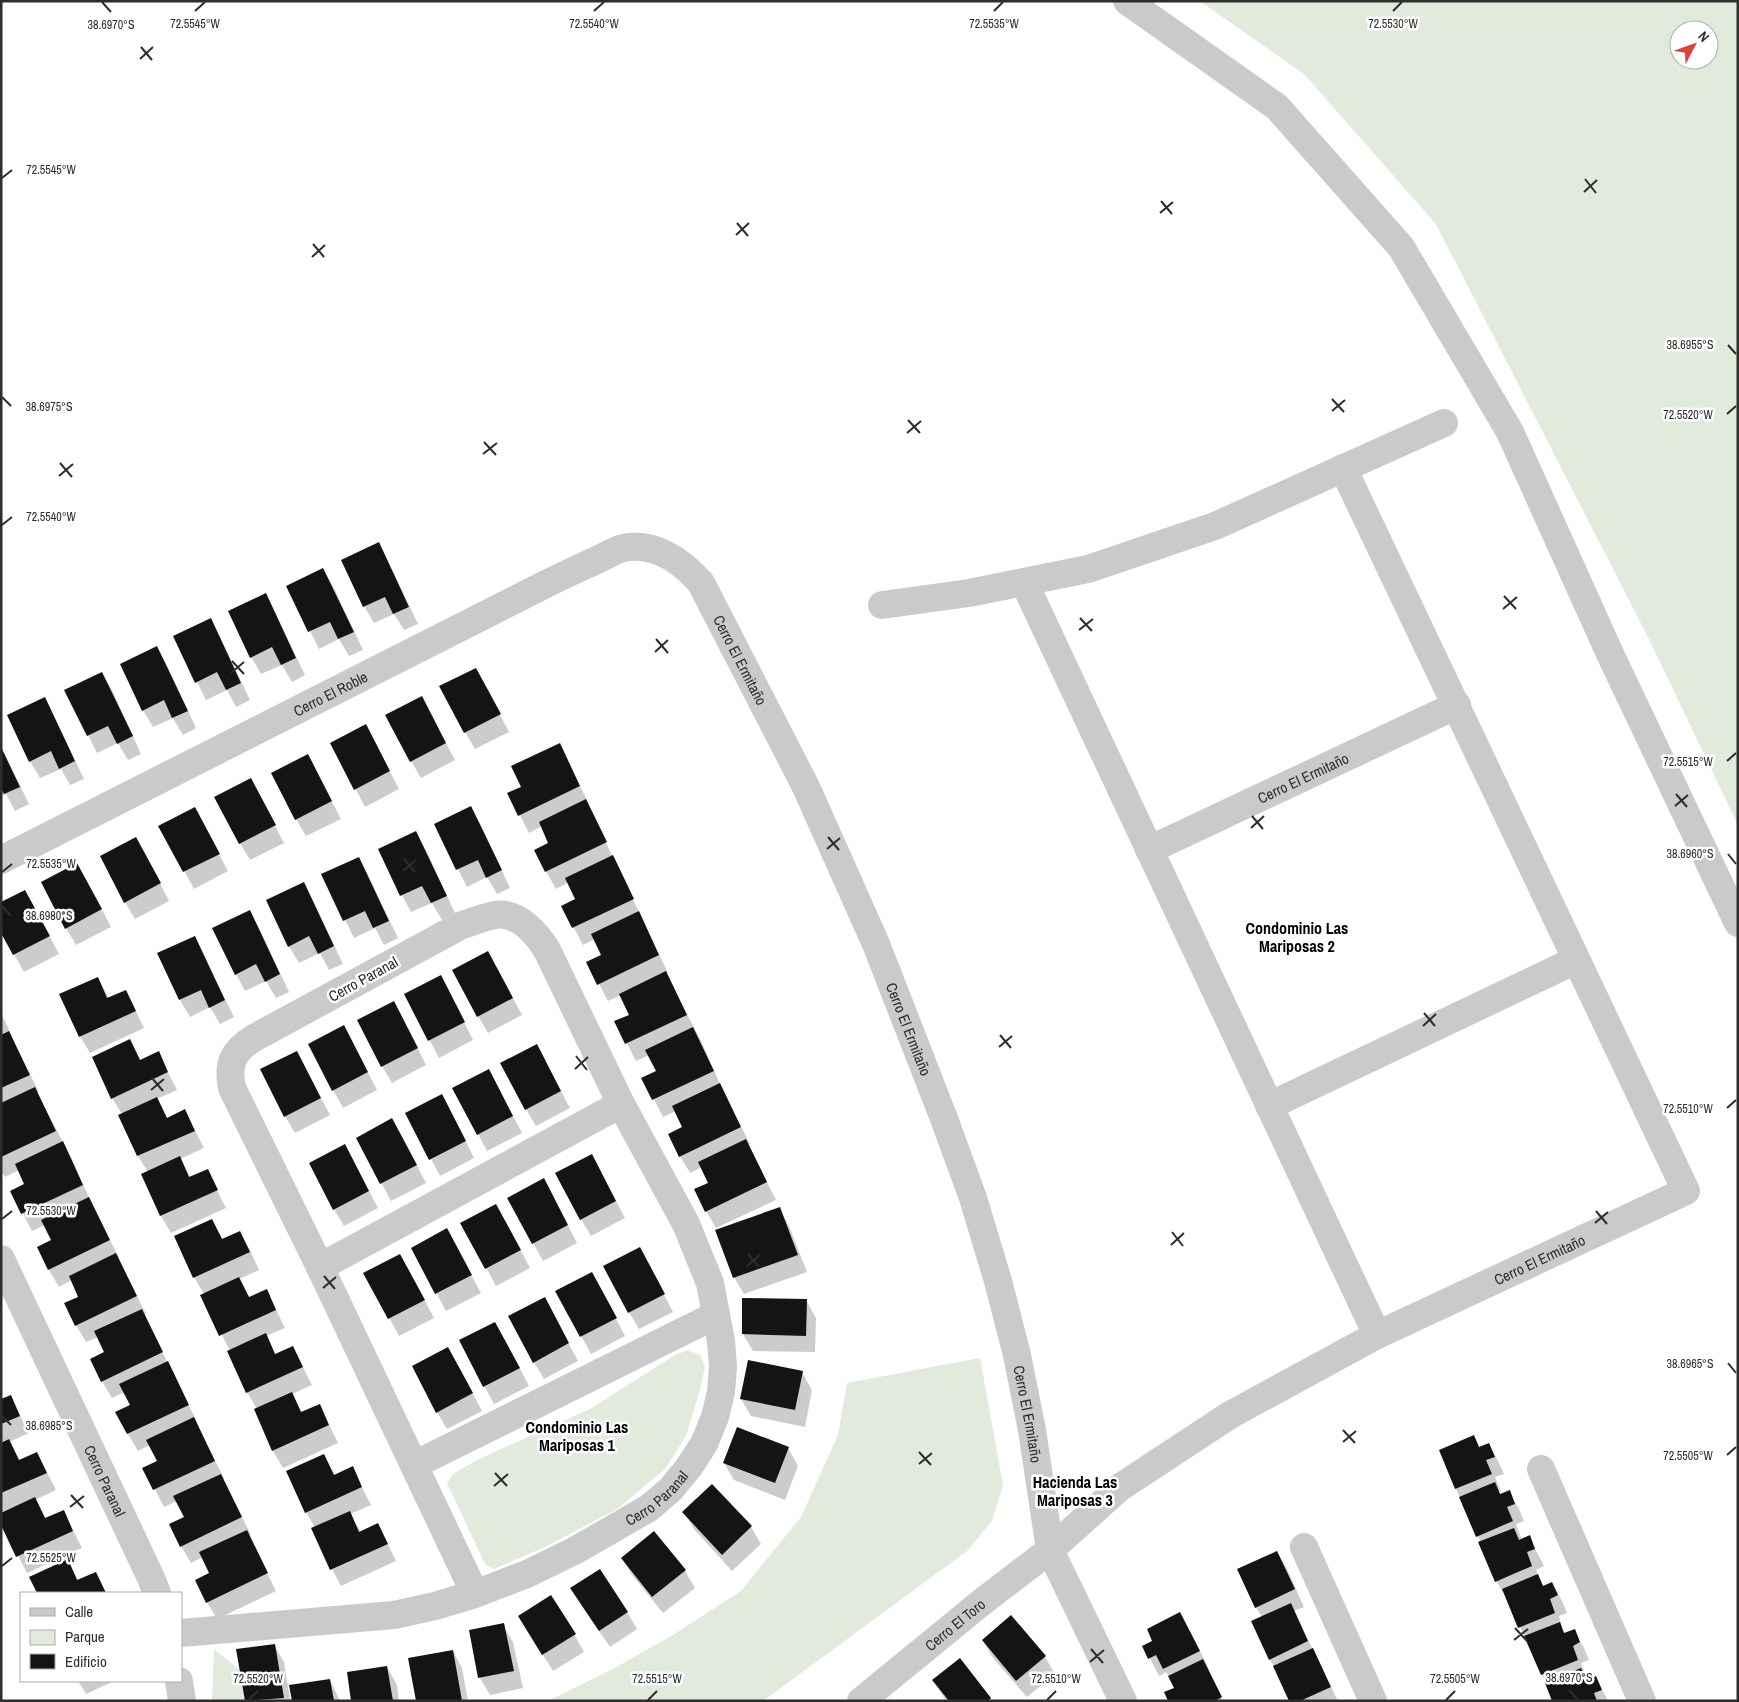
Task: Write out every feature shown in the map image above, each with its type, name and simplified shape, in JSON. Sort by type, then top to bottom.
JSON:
[{"type":"street","points":[[1127,1],[1277,107],[1401,247],[1510,432],[1611,656],[1738,923]]},
{"type":"street","points":[[882,605],[969,593],[1088,569],[1215,526],[1444,423]]},
{"type":"street","name":"Cerro El Ermitaño","points":[[1050,1550],[1119,1488],[1230,1415],[1377,1334],[1686,1191],[1343,468]]},
{"type":"street","name":"Cerro El Roble","points":[[1,860],[548,582],[622,548],[643,548],[663,552]]},
{"type":"street","name":"Cerro El Ermitaño","points":[[663,552],[690,570],[701,583],[806,787],[876,944],[973,1198],[1001,1290],[1017,1355],[1032,1430],[1050,1550],[1123,1701]]},
{"type":"street","points":[[1024,582],[1377,1334]]},
{"type":"street","name":"Cerro El Ermitaño","points":[[1149,850],[1457,705]]},
{"type":"street","name":"Cerro Paranal","points":[[182,1633],[394,1615],[435,1606],[475,1594],[527,1574],[576,1550],[649,1508],[671,1489],[690,1467],[704,1444],[715,1417],[721,1392],[723,1366],[721,1341],[710,1283],[686,1224],[622,1104],[539,936],[527,925],[513,918],[498,914],[462,925],[244,1044],[236,1053],[231,1064],[230,1076],[232,1088],[320,1267],[475,1594]]},
{"type":"street","points":[[1269,1106],[1576,960]]},
{"type":"street","points":[[320,1267],[622,1104]]},
{"type":"street","name":"Cerro Paranal","points":[[1,1259],[151,1578],[156,1592]]},
{"type":"street","points":[[414,1465],[716,1315]]},
{"type":"street","points":[[1541,1470],[1642,1701]]},
{"type":"street","points":[[1304,1547],[1373,1701]]},
{"type":"street","name":"Cerro El Toro","points":[[861,1701],[982,1602],[1050,1550]]},
{"type":"street","points":[[179,1682],[182,1701]]},
{"type":"green space","points":[[1200,1],[1738,1],[1738,825],[1648,637],[1436,224],[1305,75]]},
{"type":"green space","points":[[688,1350],[700,1355],[705,1367],[686,1436],[665,1469],[617,1509],[545,1547],[494,1569],[485,1564],[447,1483],[453,1474],[477,1460],[590,1409],[675,1355]]},
{"type":"green space","points":[[980,1358],[1003,1485],[992,1521],[967,1551],[763,1701],[548,1701],[613,1669],[673,1635],[741,1591],[801,1517],[838,1435],[847,1383]]},
{"type":"green space","points":[[214,1649],[241,1671],[245,1701],[212,1701]]},
{"type":"building","points":[[379,542],[409,607],[393,614],[385,597],[363,607],[341,560]]},
{"type":"building","points":[[323,568],[354,632],[338,639],[330,622],[308,632],[286,586]]},
{"type":"building","points":[[266,593],[296,658],[281,665],[272,647],[250,658],[228,611]]},
{"type":"building","points":[[211,618],[241,683],[226,690],[217,672],[195,683],[173,636]]},
{"type":"building","points":[[157,646],[188,711],[172,718],[164,700],[142,711],[120,664]]},
{"type":"building","points":[[476,668],[501,714],[464,733],[439,686]]},
{"type":"building","points":[[102,672],[133,736],[117,744],[108,726],[87,736],[64,690]]},
{"type":"building","points":[[422,696],[446,743],[410,762],[385,715]]},
{"type":"building","points":[[45,697],[75,761],[59,769],[51,751],[29,762],[7,715]]},
{"type":"building","points":[[366,724],[390,771],[354,790],[330,743]]},
{"type":"building","points":[[560,743],[580,786],[518,816],[507,793],[521,787],[511,766]]},
{"type":"building","points":[[1,747],[20,787],[4,794],[1,788]]},
{"type":"building","points":[[308,754],[332,801],[295,820],[271,773]]},
{"type":"building","points":[[251,778],[276,825],[239,844],[214,797]]},
{"type":"building","points":[[586,799],[607,842],[545,872],[534,850],[548,843],[539,822]]},
{"type":"building","points":[[471,806],[502,870],[486,878],[478,860],[456,870],[434,824]]},
{"type":"building","points":[[195,807],[220,854],[183,872],[158,826]]},
{"type":"building","points":[[416,831],[447,896],[431,903],[422,886],[400,896],[378,849]]},
{"type":"building","points":[[136,837],[161,883],[124,903],[100,856]]},
{"type":"building","points":[[613,855],[634,899],[572,928],[561,906],[575,899],[565,878]]},
{"type":"building","points":[[359,857],[389,921],[373,928],[365,911],[343,921],[321,874]]},
{"type":"building","points":[[77,863],[102,909],[65,929],[41,882]]},
{"type":"building","points":[[304,882],[334,946],[318,954],[309,936],[288,947],[266,900]]},
{"type":"building","points":[[25,890],[50,936],[13,955],[1,933],[1,902]]},
{"type":"building","points":[[250,910],[280,974],[265,982],[256,964],[235,975],[212,928]]},
{"type":"building","points":[[639,911],[659,955],[597,985],[586,962],[601,955],[591,934]]},
{"type":"building","points":[[195,936],[225,1000],[209,1008],[201,990],[179,1000],[157,953]]},
{"type":"building","points":[[488,951],[513,998],[477,1017],[452,970]]},
{"type":"building","points":[[666,971],[687,1015],[625,1044],[614,1021],[629,1015],[619,994]]},
{"type":"building","points":[[441,975],[465,1022],[428,1041],[404,994]]},
{"type":"building","points":[[98,977],[107,998],[126,990],[136,1011],[79,1037],[59,994]]},
{"type":"building","points":[[394,1001],[418,1048],[381,1067],[357,1020]]},
{"type":"building","points":[[344,1025],[368,1072],[332,1091],[308,1044]]},
{"type":"building","points":[[693,1027],[714,1071],[652,1100],[641,1078],[656,1071],[645,1050]]},
{"type":"building","points":[[9,1031],[30,1075],[1,1088],[1,1035]]},
{"type":"building","points":[[130,1039],[140,1060],[159,1051],[168,1072],[111,1099],[92,1057]]},
{"type":"building","points":[[537,1044],[561,1091],[525,1110],[500,1063]]},
{"type":"building","points":[[297,1051],[321,1098],[284,1117],[260,1069]]},
{"type":"building","points":[[489,1069],[513,1116],[477,1135],[452,1088]]},
{"type":"building","points":[[720,1083],[741,1127],[679,1157],[668,1134],[682,1127],[672,1106]]},
{"type":"building","points":[[35,1087],[56,1131],[1,1157],[1,1103]]},
{"type":"building","points":[[442,1094],[466,1141],[429,1160],[405,1113]]},
{"type":"building","points":[[157,1097],[167,1118],[185,1109],[195,1131],[137,1156],[118,1115]]},
{"type":"building","points":[[392,1118],[417,1165],[380,1184],[356,1138]]},
{"type":"building","points":[[746,1139],[767,1182],[705,1212],[694,1189],[708,1183],[698,1162]]},
{"type":"building","points":[[63,1141],[83,1185],[21,1214],[10,1191],[24,1184],[15,1164]]},
{"type":"building","points":[[345,1144],[369,1191],[333,1210],[309,1163]]},
{"type":"building","points":[[592,1154],[616,1201],[580,1220],[555,1173]]},
{"type":"building","points":[[180,1156],[189,1177],[208,1169],[218,1190],[160,1216],[141,1174]]},
{"type":"building","points":[[544,1178],[568,1225],[532,1244],[507,1198]]},
{"type":"building","points":[[89,1197],[110,1240],[48,1270],[37,1247],[51,1240],[41,1220]]},
{"type":"building","points":[[496,1204],[521,1250],[485,1269],[460,1223]]},
{"type":"building","points":[[780,1207],[798,1255],[733,1278],[715,1230]]},
{"type":"building","points":[[212,1219],[222,1239],[240,1231],[250,1252],[193,1278],[174,1236]]},
{"type":"building","points":[[447,1228],[472,1275],[435,1294],[411,1248]]},
{"type":"building","points":[[640,1247],[665,1294],[628,1313],[603,1266]]},
{"type":"building","points":[[116,1253],[137,1296],[75,1326],[64,1303],[78,1297],[69,1276]]},
{"type":"building","points":[[400,1254],[425,1300],[388,1319],[363,1273]]},
{"type":"building","points":[[592,1272],[617,1318],[580,1337],[555,1291]]},
{"type":"building","points":[[239,1277],[249,1297],[267,1289],[276,1310],[219,1336],[200,1295]]},
{"type":"building","points":[[545,1297],[569,1343],[533,1363],[508,1316]]},
{"type":"building","points":[[742,1298],[807,1299],[806,1336],[742,1334]]},
{"type":"building","points":[[142,1309],[163,1352],[101,1382],[90,1359],[104,1352],[94,1331]]},
{"type":"building","points":[[495,1322],[520,1368],[483,1387],[459,1340]]},
{"type":"building","points":[[266,1333],[275,1354],[293,1346],[303,1367],[246,1393],[227,1351]]},
{"type":"building","points":[[448,1347],[473,1393],[436,1413],[412,1366]]},
{"type":"building","points":[[748,1360],[803,1371],[795,1410],[740,1399]]},
{"type":"building","points":[[168,1361],[189,1405],[127,1434],[115,1412],[130,1405],[119,1384]]},
{"type":"building","points":[[292,1392],[301,1412],[320,1404],[329,1425],[272,1451],[254,1409]]},
{"type":"building","points":[[11,1395],[20,1416],[1,1424],[1,1399]]},
{"type":"building","points":[[194,1417],[215,1461],[153,1490],[142,1468],[157,1461],[146,1440]]},
{"type":"building","points":[[737,1427],[789,1447],[775,1483],[723,1463]]},
{"type":"building","points":[[1474,1435],[1479,1447],[1489,1443],[1495,1457],[1486,1460],[1492,1474],[1455,1489],[1439,1450]]},
{"type":"building","points":[[9,1439],[19,1460],[37,1452],[47,1473],[1,1493],[1,1443]]},
{"type":"building","points":[[324,1454],[334,1475],[353,1466],[362,1487],[305,1513],[286,1471]]},
{"type":"building","points":[[221,1474],[242,1517],[180,1547],[169,1524],[184,1517],[173,1496]]},
{"type":"building","points":[[1495,1482],[1500,1494],[1510,1490],[1515,1504],[1507,1507],[1513,1521],[1476,1537],[1459,1497]]},
{"type":"building","points":[[712,1484],[752,1526],[722,1555],[682,1512]]},
{"type":"building","points":[[35,1497],[45,1518],[64,1510],[73,1531],[16,1557],[1,1525],[1,1513]]},
{"type":"building","points":[[350,1511],[359,1532],[378,1523],[388,1544],[330,1570],[311,1528]]},
{"type":"building","points":[[1514,1528],[1519,1540],[1530,1535],[1535,1549],[1527,1552],[1532,1566],[1495,1582],[1478,1542]]},
{"type":"building","points":[[247,1530],[268,1573],[206,1603],[195,1580],[209,1573],[199,1552]]},
{"type":"building","points":[[654,1531],[686,1570],[652,1597],[621,1558]]},
{"type":"building","points":[[1277,1551],[1295,1589],[1255,1608],[1237,1569]]},
{"type":"building","points":[[68,1559],[77,1580],[96,1572],[106,1592],[36,1592],[29,1577]]},
{"type":"building","points":[[600,1569],[628,1612],[599,1631],[570,1588]]},
{"type":"building","points":[[1538,1574],[1543,1586],[1552,1582],[1558,1595],[1550,1599],[1555,1613],[1518,1628],[1502,1589]]},
{"type":"building","points":[[551,1595],[576,1634],[542,1655],[518,1616]]},
{"type":"building","points":[[1291,1603],[1308,1641],[1269,1660],[1251,1621]]},
{"type":"building","points":[[1180,1612],[1200,1651],[1163,1669],[1156,1655],[1148,1659],[1142,1646],[1152,1641],[1147,1629]]},
{"type":"building","points":[[1011,1615],[1046,1656],[1016,1681],[982,1640]]},
{"type":"building","points":[[1560,1622],[1564,1633],[1575,1629],[1580,1642],[1573,1646],[1578,1660],[1541,1675],[1524,1636]]},
{"type":"building","points":[[504,1623],[514,1671],[478,1678],[469,1630]]},
{"type":"building","points":[[275,1644],[284,1698],[245,1701],[236,1649]]},
{"type":"building","points":[[1313,1648],[1331,1687],[1300,1701],[1289,1701],[1273,1666]]},
{"type":"building","points":[[453,1650],[462,1701],[416,1701],[408,1658]]},
{"type":"building","points":[[960,1658],[991,1698],[988,1701],[949,1701],[932,1680]]},
{"type":"building","points":[[1203,1659],[1222,1697],[1215,1701],[1168,1701],[1164,1692],[1174,1688],[1168,1676]]},
{"type":"building","points":[[387,1666],[393,1701],[351,1701],[347,1672]]},
{"type":"building","points":[[1581,1668],[1586,1681],[1596,1676],[1602,1690],[1594,1693],[1597,1701],[1552,1701],[1545,1683]]},
{"type":"building","points":[[330,1679],[334,1701],[292,1701],[289,1685]]},
{"type":"district","name":"Condominio Las Mariposas 2","points":[[1297,937]]},
{"type":"district","name":"Condominio Las Mariposas 1","points":[[577,1436]]},
{"type":"district","name":"Hacienda Las Mariposas 3","points":[[1075,1491]]}]
